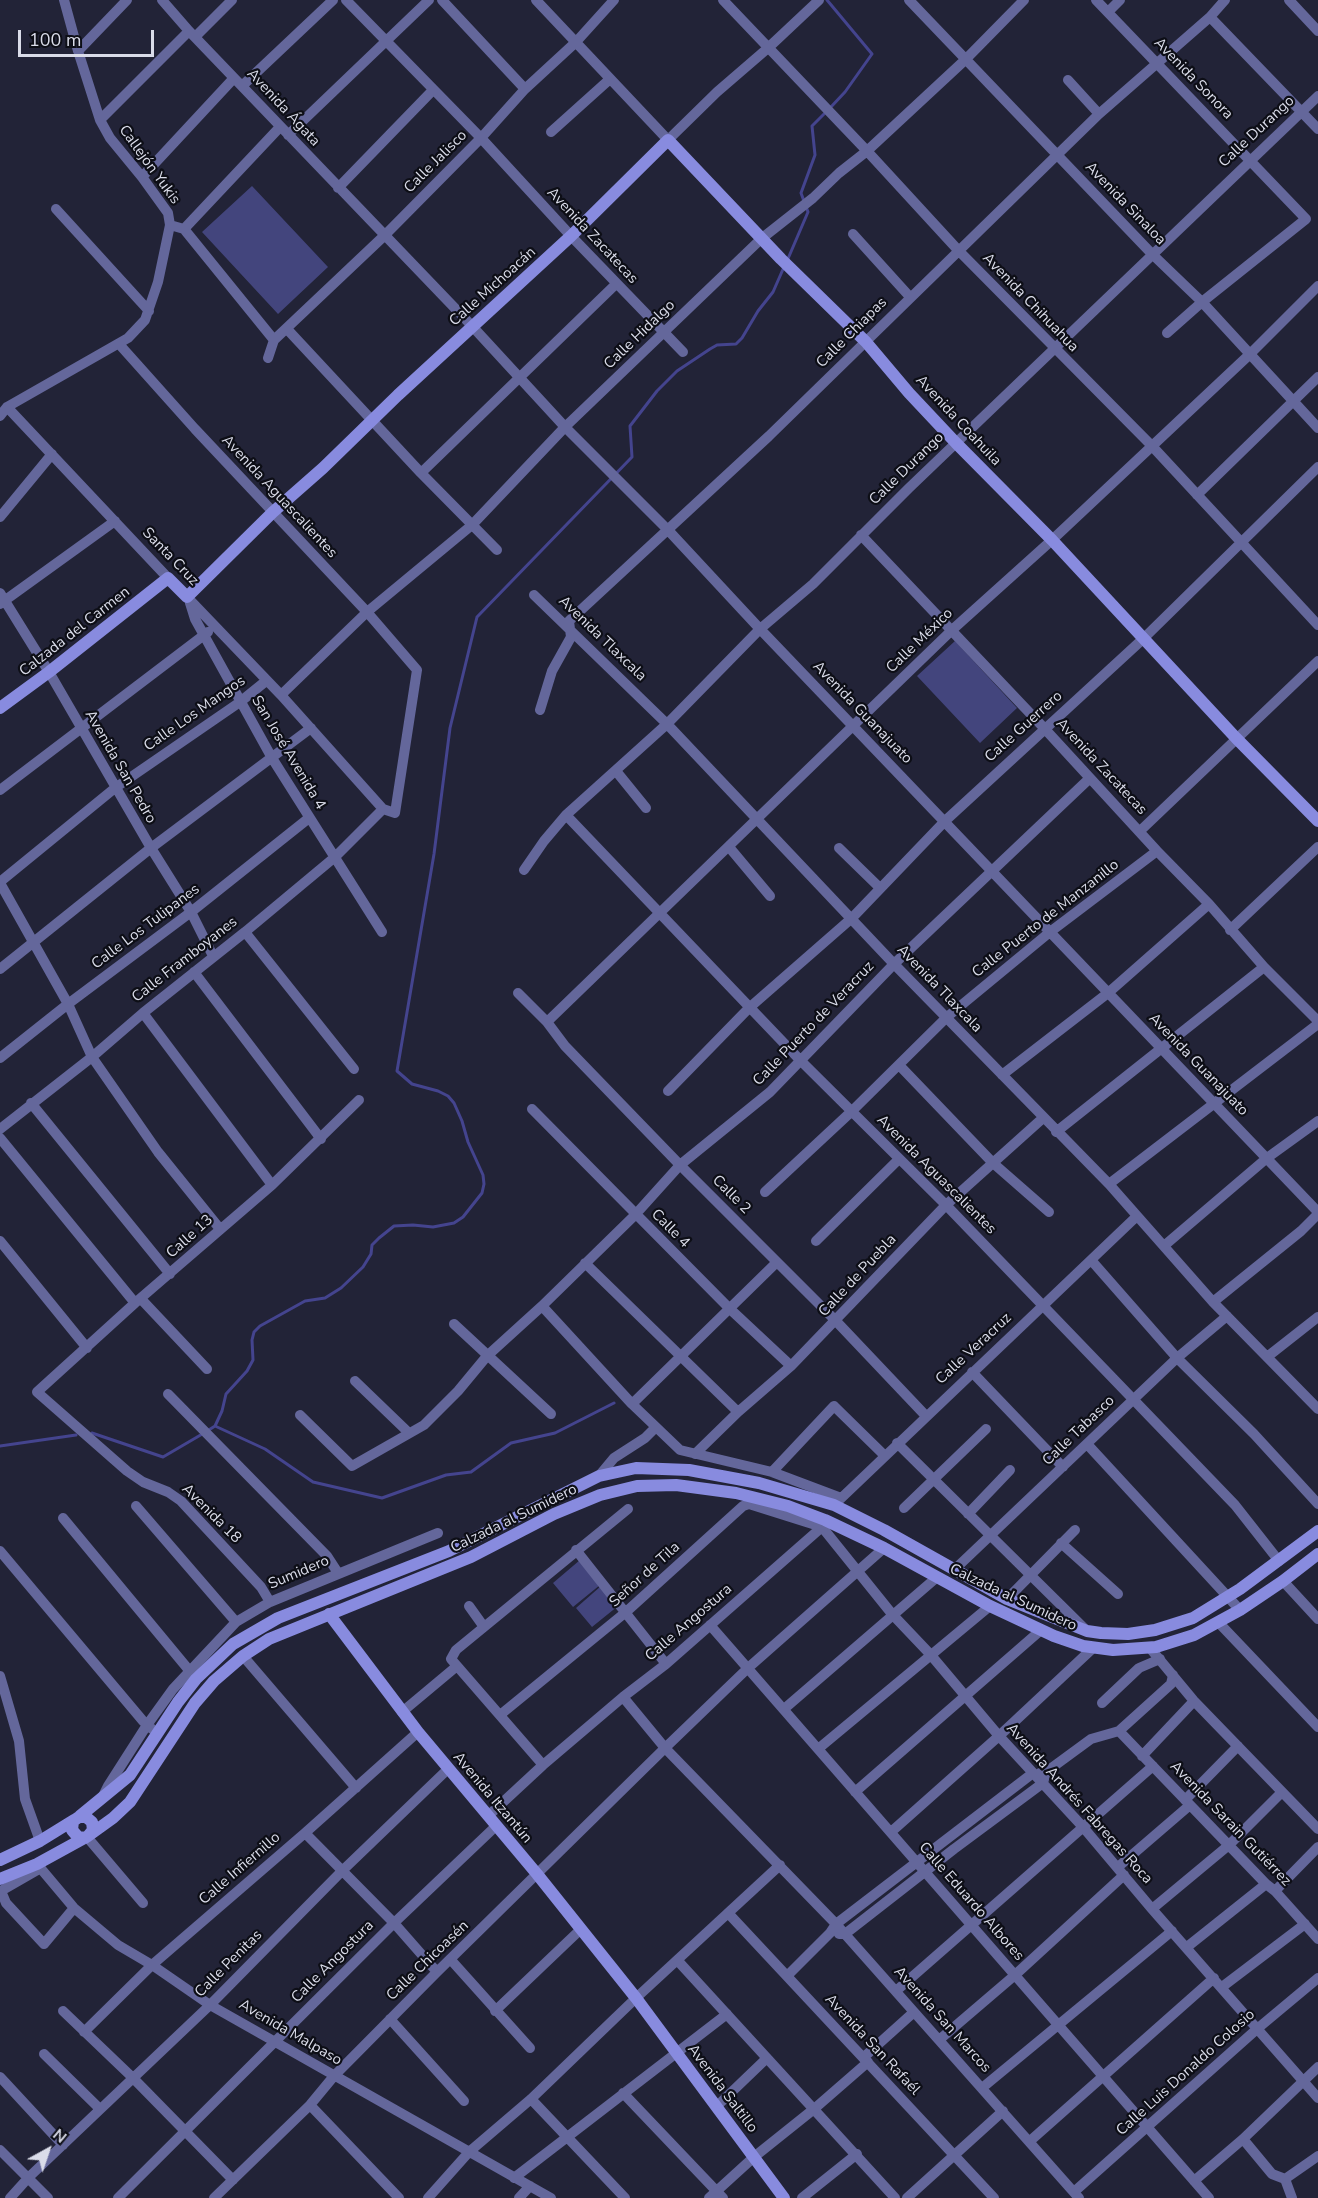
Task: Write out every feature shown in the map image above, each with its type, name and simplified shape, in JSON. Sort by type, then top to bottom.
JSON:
[{"type":"main road","name":"Calle Michoacán","points":[[188,597],[273,512],[571,236],[668,140]]},
{"type":"main road","name":"Avenida Coahuila","points":[[668,140],[761,239],[866,342],[909,393],[956,443],[1052,540],[1236,738],[1318,821]]},
{"type":"main road","name":"Santa Cruz","points":[[168,578],[188,597]]},
{"type":"main road","name":"Calzada del Carmen","points":[[0,708],[168,578]]},
{"type":"main road","name":"Calzada al Sumidero","points":[[0,1860],[40,1841],[77,1818],[129,1775],[152,1729],[193,1675],[233,1644],[278,1617],[449,1551],[599,1476],[636,1468],[689,1470],[759,1483],[838,1502],[1007,1599],[1087,1631],[1128,1634],[1155,1630],[1193,1618],[1228,1597],[1318,1531]]},
{"type":"main road","name":"Calzada al Sumidero","points":[[0,1887],[87,1837],[113,1818],[130,1802],[195,1703],[214,1681],[243,1656],[269,1639],[471,1557],[554,1514],[600,1495],[637,1486],[676,1485],[736,1493],[788,1506],[823,1524],[884,1548],[936,1578],[1041,1630],[1069,1642],[1093,1648],[1128,1650],[1150,1648],[1182,1640],[1219,1623],[1240,1610],[1318,1554]]},
{"type":"main road","name":"Avenida Itzantún","points":[[329,1614],[402,1712],[537,1874],[636,1998]]},
{"type":"main road","points":[[77,1818],[71,1827],[73,1833],[78,1837],[87,1837]]},
{"type":"main road","name":"Avenida Saltillo","points":[[636,1998],[784,2198]]},
{"type":"street","name":"Callejón Yukis","points":[[4,411],[119,344],[145,320],[170,225],[168,213],[110,138],[100,120],[64,0]]},
{"type":"street","points":[[78,51],[127,0]]},
{"type":"street","name":"Avenida Ágata","points":[[162,0],[242,87],[385,235]]},
{"type":"street","points":[[100,120],[232,0]]},
{"type":"street","points":[[242,87],[333,0]]},
{"type":"street","name":"Avenida Zacatecas","points":[[346,0],[481,138],[615,284],[683,352]]},
{"type":"street","points":[[184,229],[284,131],[429,0]]},
{"type":"street","points":[[442,0],[525,89]]},
{"type":"street","name":"Avenida Coahuila","points":[[536,0],[668,140]]},
{"type":"street","name":"Calle Jalisco","points":[[274,340],[385,235],[481,138],[525,89],[576,42],[614,0]]},
{"type":"street","name":"Avenida Chihuahua","points":[[723,0],[958,250],[1152,446],[1318,625]]},
{"type":"street","name":"Avenida Sinaloa","points":[[909,0],[1152,254],[1202,302],[1318,428]]},
{"type":"street","name":"Calle Hidalgo","points":[[280,695],[367,612],[472,525],[565,427],[761,239],[867,152],[965,60],[1024,0]]},
{"type":"street","name":"Avenida Sonora","points":[[1096,0],[1306,219],[1202,302]]},
{"type":"street","points":[[1108,12],[1120,0]]},
{"type":"street","name":"Calle Chiapas","points":[[540,710],[552,671],[571,637],[569,621],[769,436],[958,250],[1059,156],[1099,114],[1210,17],[1226,0]]},
{"type":"street","points":[[1289,0],[1318,31]]},
{"type":"street","name":"Calle Michoacán","points":[[668,140],[717,92],[818,1]]},
{"type":"street","points":[[1210,17],[1318,129]]},
{"type":"street","points":[[142,177],[234,78]]},
{"type":"street","points":[[551,132],[610,78]]},
{"type":"street","points":[[1068,80],[1099,114]]},
{"type":"street","points":[[338,188],[433,90]]},
{"type":"street","name":"Calle Durango","points":[[524,870],[544,840],[566,815],[668,723],[760,629],[813,584],[1053,348],[1318,96]]},
{"type":"street","points":[[56,209],[149,311]]},
{"type":"street","points":[[170,225],[184,229],[274,340],[268,358]]},
{"type":"street","points":[[853,234],[910,297]]},
{"type":"street","name":"Avenida Guanajuato","points":[[385,235],[565,427],[668,530],[1318,1213]]},
{"type":"street","points":[[421,473],[615,284]]},
{"type":"street","name":"Calle México","points":[[547,1022],[952,630],[1052,540],[1249,355],[1318,286]]},
{"type":"street","points":[[1167,333],[1202,302]]},
{"type":"street","points":[[287,328],[421,473],[497,550]]},
{"type":"street","name":"Avenida Aguascalientes","points":[[119,344],[195,429],[367,612],[417,670],[395,813],[383,809]]},
{"type":"street","points":[[1197,495],[1294,403],[1318,377]]},
{"type":"street","name":"Santa Cruz","points":[[4,411],[52,454],[168,578]]},
{"type":"street","points":[[0,517],[52,454]]},
{"type":"street","name":"Calle Guerrero","points":[[668,1091],[749,1008],[852,918],[945,821],[1144,638],[1318,467]]},
{"type":"street","points":[[2,599],[115,521]]},
{"type":"street","name":"Avenida Zacatecas","points":[[861,535],[1318,1022]]},
{"type":"street","name":"Avenida Tlaxcala","points":[[534,595],[668,723],[894,964],[1109,1184],[1213,1302],[1318,1409]]},
{"type":"street","name":"Santa Cruz","points":[[188,597],[383,809]]},
{"type":"street","name":"San José Avenida 4","points":[[188,597],[195,619],[272,758],[382,932]]},
{"type":"street","name":"Avenida San Pedro","points":[[2,599],[49,672],[80,729],[191,912],[213,956]]},
{"type":"street","points":[[0,790],[214,627]]},
{"type":"street","points":[[1140,831],[1318,662]]},
{"type":"street","name":"Calle Los Mangos","points":[[0,883],[115,788],[240,702],[266,681]]},
{"type":"street","points":[[0,969],[151,848],[310,728]]},
{"type":"street","points":[[616,771],[646,808]]},
{"type":"street","name":"Calle Puerto de Veracruz","points":[[300,1415],[352,1466],[424,1425],[458,1391],[488,1356],[634,1215],[680,1165],[770,1092],[894,964],[1090,778]]},
{"type":"street","name":"Calle Framboyanes","points":[[0,1129],[92,1057],[142,1013],[335,857],[383,809]]},
{"type":"street","name":"Avenida Aguascalientes","points":[[566,815],[749,1008],[946,1205],[1235,1505],[1279,1561]]},
{"type":"street","name":"Calle Los Tulipanes","points":[[0,1058],[191,912],[309,818]]},
{"type":"street","points":[[729,847],[770,896]]},
{"type":"street","points":[[1230,930],[1318,847]]},
{"type":"street","points":[[839,848],[880,888]]},
{"type":"street","name":"Calle Puerto de Manzanillo","points":[[765,1192],[852,1111],[947,1017],[1050,932],[1157,851]]},
{"type":"street","points":[[0,883],[68,1004],[92,1057],[158,1152],[220,1229]]},
{"type":"street","points":[[1002,1075],[1108,993],[1209,904]]},
{"type":"street","points":[[245,932],[354,1069]]},
{"type":"street","points":[[1056,1132],[1264,967]]},
{"type":"street","points":[[194,972],[321,1139]]},
{"type":"street","name":"Calle 2","points":[[518,993],[547,1022],[565,1046],[835,1320],[926,1416]]},
{"type":"street","points":[[142,1013],[272,1185]]},
{"type":"street","points":[[1109,1184],[1318,1022]]},
{"type":"street","points":[[898,1065],[993,1163],[1049,1212]]},
{"type":"street","name":"Calle 13","points":[[37,1392],[272,1185],[359,1100]]},
{"type":"street","points":[[31,1103],[170,1274]]},
{"type":"street","name":"Calle 4","points":[[532,1109],[576,1152],[634,1215],[791,1366]]},
{"type":"street","name":"Calle de Puebla","points":[[694,1454],[791,1366],[946,1205],[1044,1118]]},
{"type":"street","points":[[1165,1245],[1267,1158],[1318,1121]]},
{"type":"street","points":[[0,1138],[138,1301],[207,1369]]},
{"type":"street","points":[[816,1241],[899,1159]]},
{"type":"street","points":[[1213,1302],[1301,1231],[1318,1213]]},
{"type":"street","name":"Calle Veracruz","points":[[838,1502],[884,1455],[1137,1216]]},
{"type":"street","points":[[0,1241],[87,1348]]},
{"type":"street","points":[[1091,1260],[1178,1358],[1254,1434],[1318,1504]]},
{"type":"street","points":[[632,1404],[777,1262]]},
{"type":"street","points":[[585,1263],[738,1412]]},
{"type":"street","points":[[542,1306],[632,1404],[680,1450],[771,1472],[838,1502]]},
{"type":"street","name":"Calle Tabasco","points":[[954,1570],[1178,1358],[1227,1316]]},
{"type":"street","points":[[1267,1357],[1318,1317]]},
{"type":"street","points":[[454,1324],[551,1414]]},
{"type":"street","points":[[972,1372],[1063,1467]]},
{"type":"street","points":[[355,1381],[409,1434]]},
{"type":"street","name":"Avenida 18","points":[[37,1392],[127,1471],[143,1482],[168,1492],[181,1501],[261,1587],[270,1602]]},
{"type":"street","points":[[168,1394],[319,1548],[338,1573]]},
{"type":"street","points":[[771,1472],[834,1406],[884,1455]]},
{"type":"street","points":[[599,1476],[614,1458],[645,1438],[656,1427]]},
{"type":"street","points":[[904,1508],[986,1429]]},
{"type":"street","points":[[897,1443],[1087,1631]]},
{"type":"street","points":[[1087,1444],[1240,1610]]},
{"type":"street","points":[[968,1514],[1010,1470]]},
{"type":"street","name":"Señor de Tila","points":[[500,1715],[626,1612],[743,1506],[749,1504],[823,1524]]},
{"type":"street","points":[[136,1506],[236,1622]]},
{"type":"street","points":[[402,1712],[454,1663],[456,1650],[628,1509]]},
{"type":"street","points":[[63,1518],[193,1675]]},
{"type":"street","name":"Avenida Andrés Fabregas Roca","points":[[823,1524],[892,1614],[930,1654],[1033,1773]]},
{"type":"street","name":"Calle Angostura","points":[[118,2198],[394,1923],[543,1765],[666,1664],[823,1524]]},
{"type":"street","points":[[1007,1599],[1075,1530]]},
{"type":"street","name":"Sumidero","points":[[193,1675],[236,1622],[270,1602],[438,1533]]},
{"type":"street","points":[[1061,1543],[1118,1594]]},
{"type":"street","name":"Calle Chicoasén","points":[[223,2195],[233,2180],[310,2105],[334,2076],[537,1874],[748,1668],[884,1548]]},
{"type":"street","points":[[576,1550],[666,1664]]},
{"type":"street","points":[[0,1551],[152,1729],[108,1786],[101,1800]]},
{"type":"street","points":[[784,1709],[936,1578]]},
{"type":"street","points":[[1283,1581],[1318,1619]]},
{"type":"street","points":[[469,1606],[484,1627]]},
{"type":"street","points":[[818,1749],[990,1606]]},
{"type":"street","points":[[1219,1623],[1318,1727]]},
{"type":"street","name":"Calle Eduardo Albores","points":[[710,1625],[1209,2198]]},
{"type":"street","points":[[855,1792],[1041,1630]]},
{"type":"street","points":[[891,1832],[1093,1648]]},
{"type":"street","points":[[1150,1648],[1194,1701],[1318,1829]]},
{"type":"street","points":[[243,1656],[356,1788]]},
{"type":"street","points":[[1102,1703],[1139,1668],[1160,1659]]},
{"type":"street","points":[[454,1663],[543,1765]]},
{"type":"street","points":[[845,1934],[1091,1739],[1119,1731],[1171,1684],[1173,1675]]},
{"type":"street","points":[[0,1676],[19,1741],[26,1799],[40,1841]]},
{"type":"street","name":"Avenida San Marcos","points":[[623,1697],[665,1749],[780,1865],[833,1929],[845,1934],[1077,2195]]},
{"type":"street","points":[[1142,1756],[1194,1701]]},
{"type":"street","name":"Avenida Sarain Gutiérrez","points":[[1119,1731],[1318,1938]]},
{"type":"street","name":"Calle Infiernillo","points":[[84,2032],[152,1965],[418,1732]]},
{"type":"street","points":[[939,2040],[1015,1975],[1120,1871],[1238,1746]]},
{"type":"street","points":[[896,1991],[1153,1766]]},
{"type":"street","name":"Calle Penitas","points":[[10,2198],[28,2176],[210,2005],[342,1871],[448,1769]]},
{"type":"street","points":[[787,1976],[833,1929],[1033,1773],[1044,1777]]},
{"type":"street","name":"Avenida Andrés Fabregas Roca","points":[[1044,1777],[1152,1909],[1318,2098]]},
{"type":"street","points":[[1152,1909],[1229,1845],[1282,1792]]},
{"type":"street","points":[[305,1833],[394,1923],[437,1972]]},
{"type":"street","points":[[87,1837],[143,1903]]},
{"type":"street","points":[[1187,1947],[1271,1887],[1318,1847]]},
{"type":"street","points":[[428,2198],[470,2152],[531,2099],[780,1865]]},
{"type":"street","name":"Avenida Malpaso","points":[[39,1866],[74,1908],[118,1945],[152,1965],[210,2005],[552,2198]]},
{"type":"street","points":[[0,1887],[6,1903],[44,1944],[74,1908]]},
{"type":"street","name":"Avenida San Rafaél","points":[[728,1913],[994,2198]]},
{"type":"street","points":[[1222,1987],[1305,1924]]},
{"type":"street","points":[[495,2011],[581,1929]]},
{"type":"street","points":[[982,2088],[1172,1931]]},
{"type":"street","points":[[451,1960],[530,2048]]},
{"type":"street","points":[[678,1961],[896,2198]]},
{"type":"street","points":[[1029,2141],[1214,1978]]},
{"type":"street","name":"Calle Luis Donaldo Colosio","points":[[1077,2195],[1147,2127],[1318,1978]]},
{"type":"street","points":[[63,2011],[133,2078],[233,2180]]},
{"type":"street","points":[[623,2092],[716,2196],[754,2157],[814,2109],[914,2012]]},
{"type":"street","points":[[514,2178],[727,2014]]},
{"type":"street","points":[[390,2019],[464,2101]]},
{"type":"street","points":[[44,2054],[100,2109]]},
{"type":"street","points":[[717,2106],[766,2058]]},
{"type":"street","points":[[1194,2181],[1243,2139],[1318,2067]]},
{"type":"street","points":[[0,2078],[63,2145]]},
{"type":"street","points":[[531,2099],[626,2198]]},
{"type":"street","points":[[310,2105],[399,2198]]},
{"type":"street","points":[[907,2198],[1003,2111]]},
{"type":"street","points":[[1243,2139],[1272,2174],[1285,2179],[1292,2198]]},
{"type":"street","points":[[0,2150],[48,2198]]},
{"type":"street","points":[[802,2198],[857,2154]]},
{"type":"street","points":[[1285,2179],[1318,2156]]},
{"type":"street","points":[[519,2198],[530,2186]]},
{"type":"shaded area","points":[[252,186],[328,267],[278,314],[202,232]]},
{"type":"shaded area","points":[[955,641],[1017,708],[980,743],[917,676]]},
{"type":"shaded area","points":[[580,1560],[600,1585],[573,1607],[553,1583]]},
{"type":"shaded area","points":[[601,1586],[618,1606],[592,1627],[576,1608]]},
{"type":"waterway","points":[[827,0],[872,54],[845,92],[830,108]]},
{"type":"waterway","points":[[787,261],[808,212],[801,193],[815,155],[812,126],[825,113]]},
{"type":"waterway","points":[[92,1433],[163,1457],[204,1433],[215,1426],[226,1394],[247,1371],[253,1360],[252,1340],[254,1332],[260,1326],[305,1301],[325,1298],[341,1288],[363,1267],[371,1254],[372,1245],[394,1226],[433,1227],[454,1223],[463,1217],[482,1193],[483,1175],[454,1103],[448,1096],[438,1091],[412,1084],[397,1071],[434,854],[450,728],[477,617],[632,457],[630,426],[657,391],[677,371],[710,349],[717,345],[736,344],[742,338],[758,311],[773,292],[784,267]]},
{"type":"waterway","points":[[215,1426],[265,1449],[313,1482],[382,1498],[446,1475],[471,1472],[511,1443],[555,1433],[614,1403]]},
{"type":"waterway","points":[[0,1446],[76,1435]]}]
